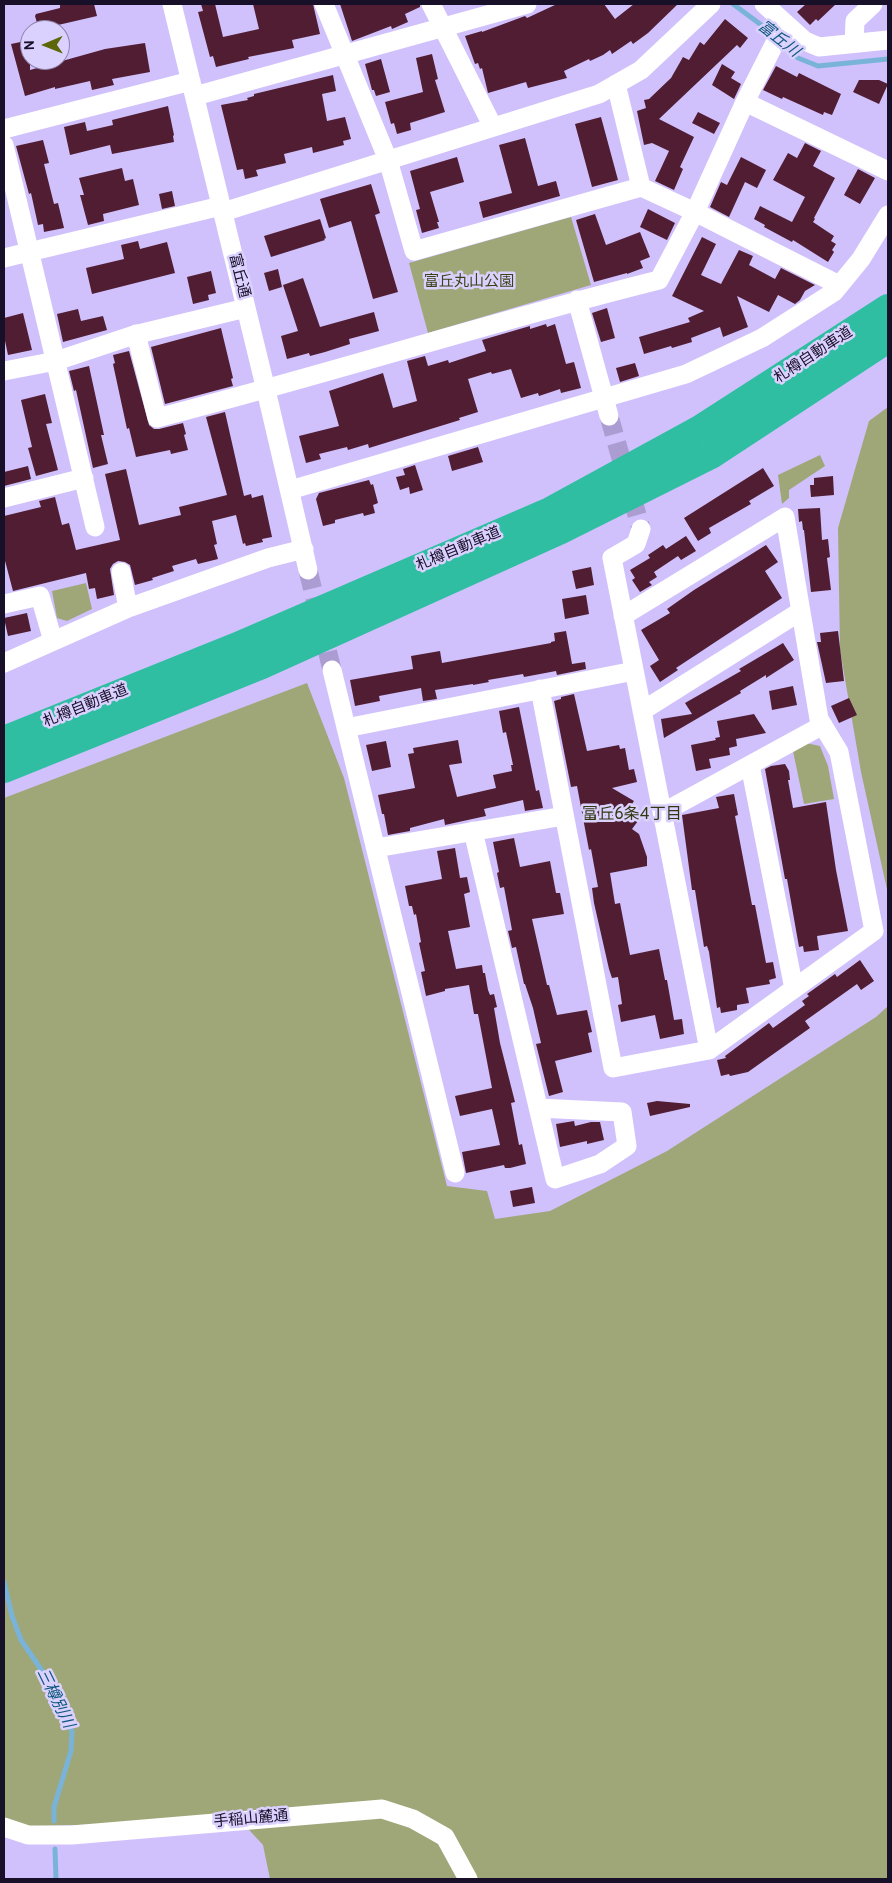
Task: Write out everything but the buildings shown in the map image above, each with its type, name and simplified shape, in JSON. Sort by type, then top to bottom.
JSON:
[{"type":"highway","name":"札樽自動車道","points":[[4,740],[235,647],[550,511],[700,429],[888,308]]},
{"type":"highway","name":"札樽自動車道","points":[[4,768],[262,665],[561,530],[711,454],[888,339]]},
{"type":"street","name":"富丘通","points":[[172,4],[308,570]]},
{"type":"street","points":[[324,4],[388,160],[414,251],[641,187],[840,285]]},
{"type":"street","points":[[431,4],[493,127]]},
{"type":"street","points":[[4,129],[346,54],[527,4]]},
{"type":"street","points":[[4,258],[222,209],[388,160],[599,94],[641,70],[711,4]]},
{"type":"street","points":[[764,4],[779,36]]},
{"type":"street","points":[[854,43],[855,21],[873,4]]},
{"type":"street","points":[[779,36],[805,41],[819,47],[888,40]]},
{"type":"street","points":[[136,334],[157,418],[266,390],[577,300],[659,280],[695,212],[745,102],[779,36]]},
{"type":"street","points":[[616,84],[641,187]]},
{"type":"street","points":[[745,102],[888,171]]},
{"type":"street","points":[[4,145],[95,527]]},
{"type":"street","points":[[290,490],[686,374],[762,338],[834,292],[861,259],[888,215]]},
{"type":"street","points":[[577,300],[608,416]]},
{"type":"street","points":[[4,371],[56,361],[136,334],[246,308]]},
{"type":"street","points":[[4,498],[84,478]]},
{"type":"street","points":[[540,689],[613,1068],[709,1050],[874,931],[839,752],[819,719],[785,517],[623,616]]},
{"type":"street","points":[[641,529],[636,544],[612,558],[709,1050]]},
{"type":"street","points":[[4,663],[128,608],[268,558],[304,549]]},
{"type":"street","points":[[121,572],[128,608]]},
{"type":"street","points":[[4,604],[40,596],[53,641]]},
{"type":"street","points":[[642,711],[801,611]]},
{"type":"street","points":[[332,670],[455,1173]]},
{"type":"street","points":[[346,728],[634,670]]},
{"type":"street","points":[[662,813],[823,725]]},
{"type":"street","points":[[750,765],[794,989]]},
{"type":"street","points":[[376,848],[564,816]]},
{"type":"street","points":[[473,831],[538,1108],[555,1179],[600,1164],[626,1146],[622,1112],[538,1108]]},
{"type":"street","name":"手稲山麓通","points":[[4,1827],[28,1835],[72,1835],[382,1809],[413,1819],[445,1837],[468,1879]]},
{"type":"green space","name":"富丘丸山公園","points":[[571,217],[591,285],[428,333],[409,263]]},
{"type":"green space","points":[[888,407],[888,894],[861,772],[840,650],[838,528],[869,421]]},
{"type":"green space","points":[[820,455],[825,466],[789,490],[789,498],[782,504],[778,475]]},
{"type":"green space","points":[[86,583],[92,609],[67,621],[57,618],[52,591]]},
{"type":"green space","points":[[307,683],[344,778],[447,1186],[487,1191],[495,1219],[550,1211],[667,1151],[876,1017],[888,1006],[888,1879],[270,1879],[263,1845],[240,1820],[9,1827],[4,1825],[4,798]]},
{"type":"green space","points":[[806,743],[820,746],[828,766],[834,799],[804,804],[793,751]]},
{"type":"waterway","name":"富丘川","points":[[733,4],[764,27],[798,58],[818,66],[888,59]]},
{"type":"waterway","name":"三樽別川","points":[[4,1582],[12,1616],[21,1640],[49,1681],[72,1731],[71,1751],[54,1807],[54,1821]]},
{"type":"waterway","name":"三樽別川","points":[[55,1849],[56,1879]]},
{"type":"tunnel","points":[[609,416],[641,529]]},
{"type":"tunnel","points":[[308,570],[332,670]]},
{"type":"district","name":"富丘6条4丁目","points":[[632,816]]}]
